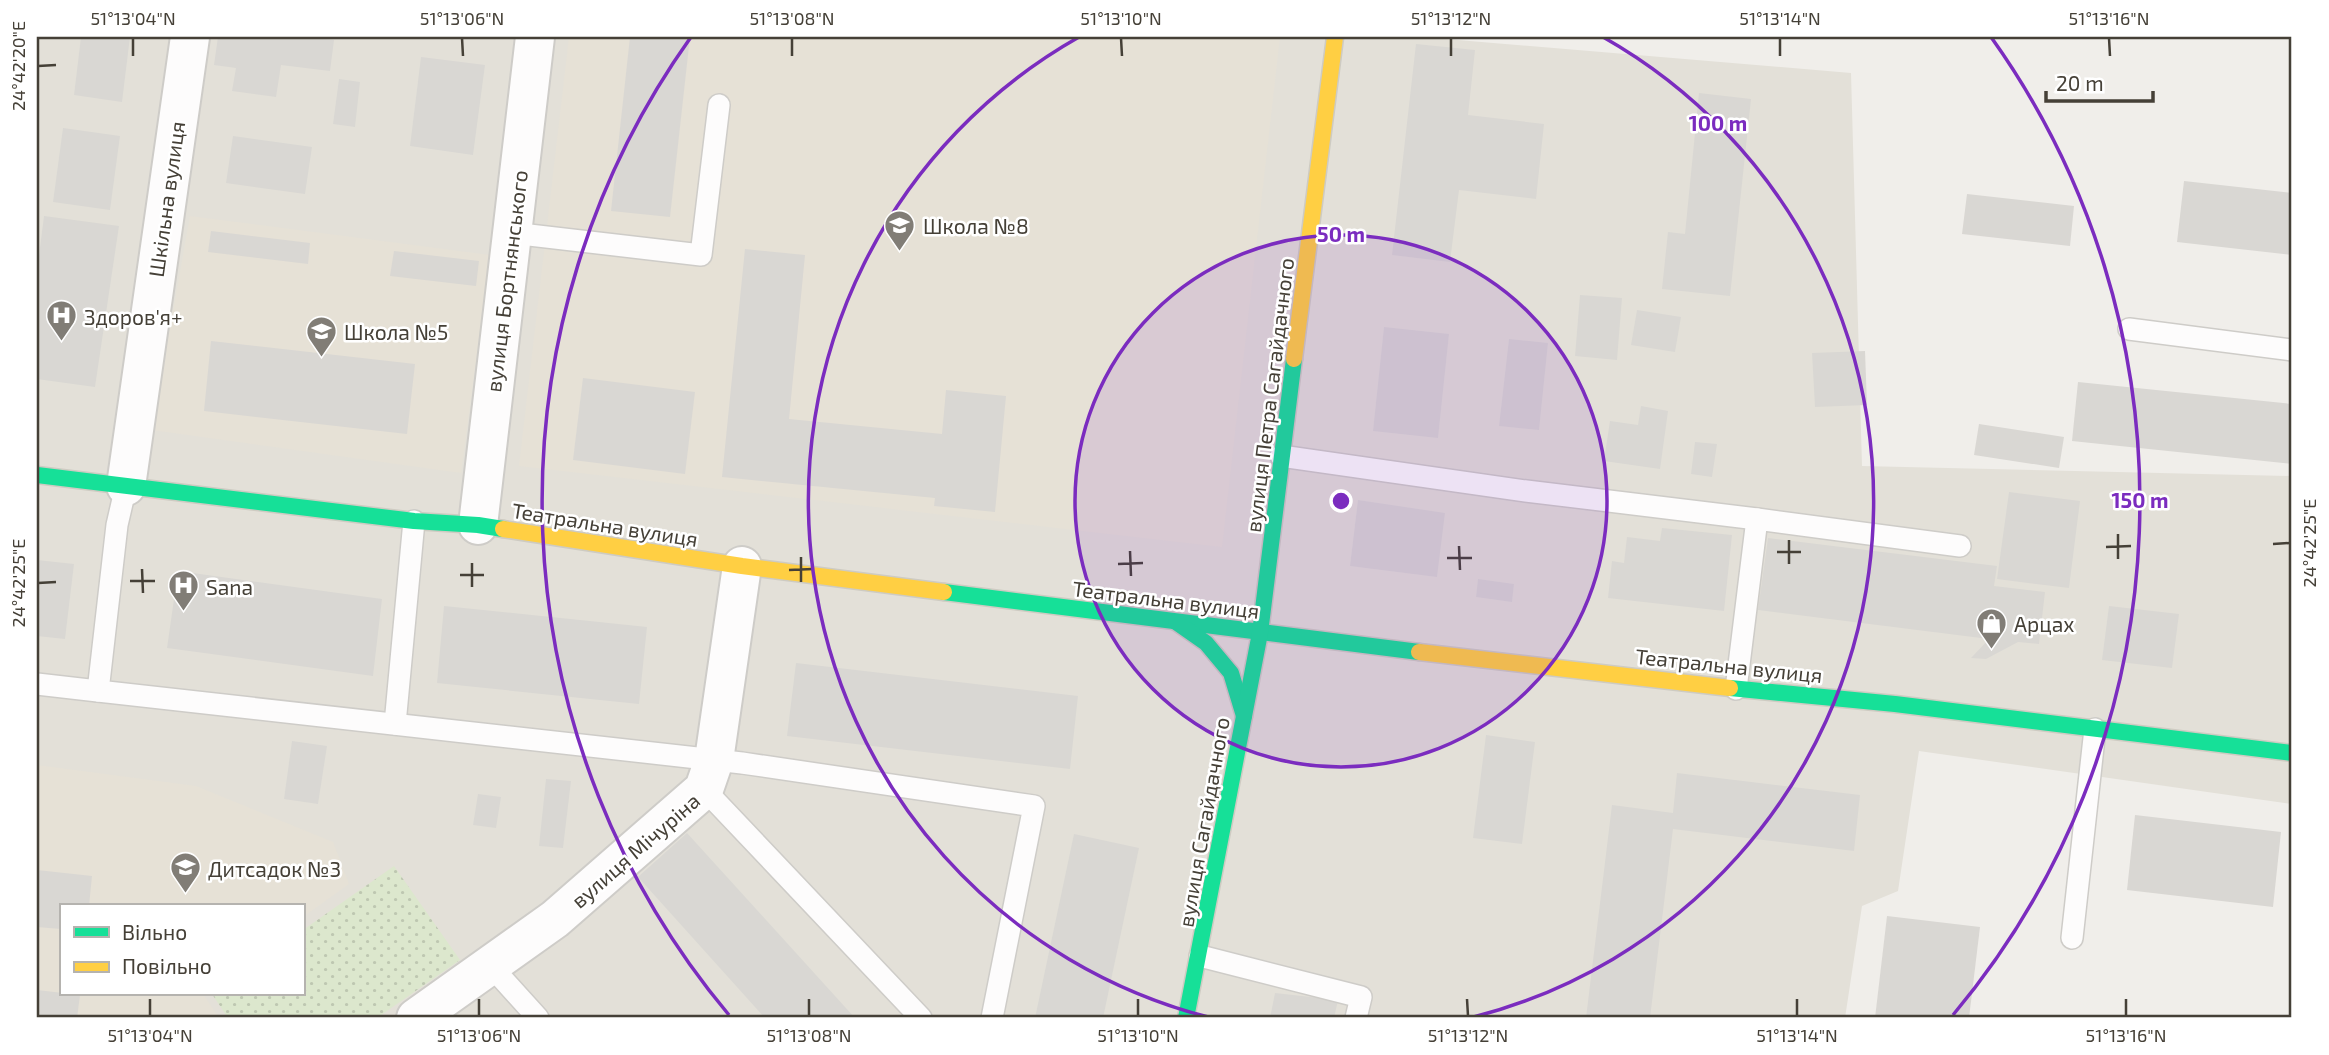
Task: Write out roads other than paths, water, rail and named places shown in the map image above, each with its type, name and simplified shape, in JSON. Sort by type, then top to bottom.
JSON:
[{"type":"street","name":"Шкільна вулиця","points":[[125,486],[190,37]]},
{"type":"street","name":"вулиця Бортнянського","points":[[478,525],[535,37]]},
{"type":"street","name":"вулиця Петра Сагайдачного","points":[[1260,633],[1335,37]]},
{"type":"street","name":"Театральна вулиця","points":[[37,475],[414,521],[478,525],[742,566],[1260,633],[1895,704],[2292,753]]},
{"type":"street","points":[[709,775],[742,566]]},
{"type":"street","points":[[1176,622],[1206,643],[1231,673],[1244,716]]},
{"type":"street","name":"вулиця Сагайдачного","points":[[1186,1018],[1260,633]]},
{"type":"street","name":"вулиця Мічуріна","points":[[416,1018],[555,919],[709,775]]},
{"type":"lane","points":[[512,233],[701,255],[719,104]]},
{"type":"lane","points":[[2129,329],[2292,350]]},
{"type":"lane","points":[[1281,456],[1526,491],[1961,546]]},
{"type":"lane","points":[[98,691],[117,525],[125,486]]},
{"type":"lane","points":[[1736,688],[1757,519]]},
{"type":"lane","points":[[395,724],[414,521]]},
{"type":"lane","points":[[37,684],[395,724],[709,775],[1034,806],[992,1018]]},
{"type":"lane","points":[[2072,938],[2095,729]]},
{"type":"lane","points":[[709,775],[921,1018]]},
{"type":"lane","points":[[1200,956],[1361,997],[1356,1018]]},
{"type":"lane","points":[[490,965],[538,1018]]},
{"type":"place","name":"Школа №8","points":[[900,252]]},
{"type":"place","name":"Здоров'я+","points":[[61,343]]},
{"type":"place","name":"Школа №5","points":[[321,358]]},
{"type":"place","name":"Sana","points":[[183,613]]},
{"type":"place","name":"Арцах","points":[[1991,650]]},
{"type":"place","name":"Дитсадок №3","points":[[185,895]]}]
